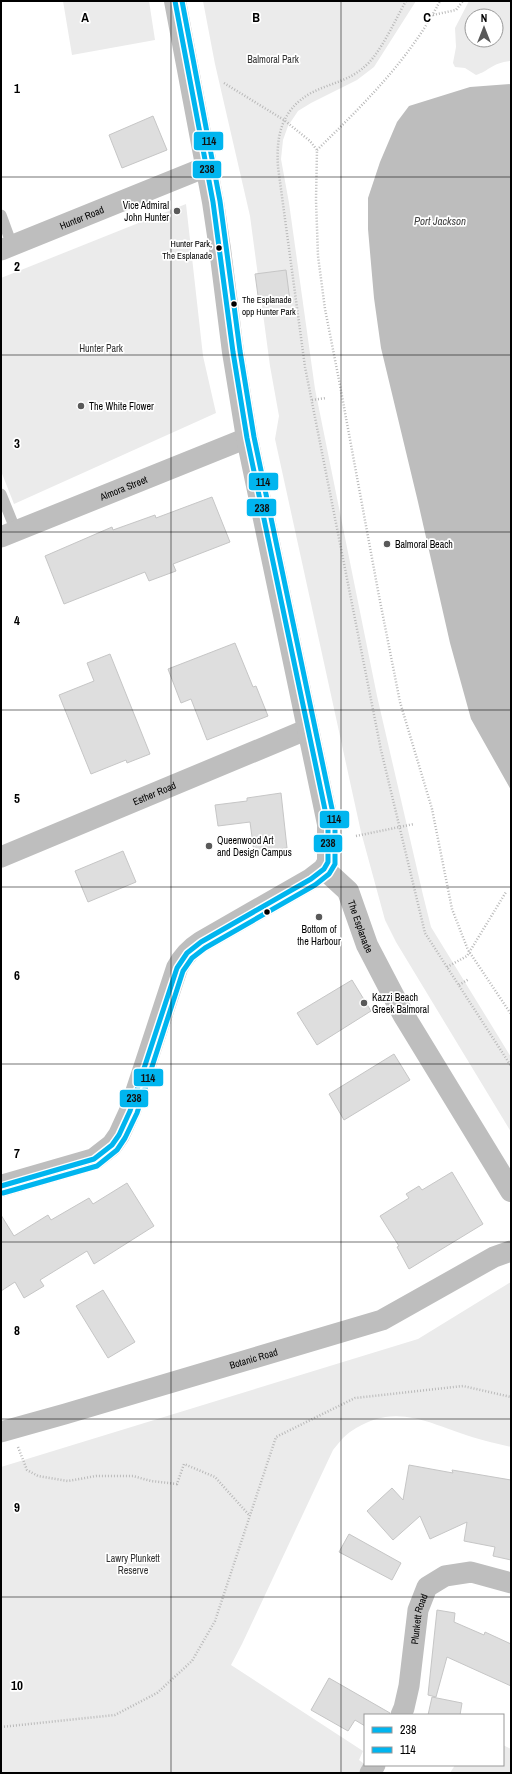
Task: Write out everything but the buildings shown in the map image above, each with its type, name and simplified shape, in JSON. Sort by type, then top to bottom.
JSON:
[{"type":"street","points":[[1,1186],[94,1159],[112,1145],[119,1135],[130,1111],[177,968],[182,958],[188,951],[201,942],[311,879],[324,869],[328,862],[328,824],[247,438],[233,352],[220,249],[175,1]]},
{"type":"street","name":"Hunter Road","points":[[7,247],[206,167]]},
{"type":"street","name":"Almora Street","points":[[9,534],[247,438]]},
{"type":"street","name":"Esther Road","points":[[1,857],[308,729]]},
{"type":"street","name":"The Esplanade","points":[[324,869],[348,891],[367,945],[403,1014],[511,1191]]},
{"type":"street","name":"Botanic Road","points":[[7,1430],[382,1320],[502,1254],[511,1237]]},
{"type":"street","name":"Plunkett Road","points":[[401,1714],[409,1686],[418,1610],[427,1587],[445,1576],[471,1572],[511,1583]]},
{"type":"lane","points":[[1,215],[7,247]]},
{"type":"lane","points":[[1,494],[9,534]]},
{"type":"path","points":[[406,1],[376,54],[364,68],[348,78],[310,94],[291,109],[284,120],[277,144],[278,167],[312,400],[381,750],[426,933],[511,1066]]},
{"type":"path","points":[[317,150],[353,115],[404,59],[433,15],[440,1]]},
{"type":"path","points":[[433,15],[456,10],[463,1]]},
{"type":"path","points":[[224,84],[284,120],[310,141],[317,150],[316,200],[318,256],[325,309],[400,702],[432,809],[452,909],[469,952],[511,1014]]},
{"type":"path","points":[[312,400],[326,398]]},
{"type":"path","points":[[356,836],[401,828],[414,824]]},
{"type":"path","points":[[447,967],[467,956],[506,892]]},
{"type":"path","points":[[459,985],[469,979]]},
{"type":"path","points":[[1,1727],[115,1715],[156,1693],[192,1661],[215,1621],[276,1437],[355,1398],[463,1386],[511,1397]]},
{"type":"path","points":[[7,1430],[27,1470],[38,1476],[68,1481],[96,1476],[133,1476],[151,1481],[177,1484],[184,1464],[215,1477],[250,1516]]},
{"type":"green space","points":[[63,1],[149,1],[155,40],[72,55]]},
{"type":"green space","name":"Balmoral Park","points":[[203,1],[416,1],[374,67],[357,80],[298,111],[288,126],[283,140],[281,159],[289,203],[315,389],[377,696],[423,895],[431,927],[511,1057],[511,1132],[396,942],[385,920],[361,832],[275,439],[279,416],[270,366],[250,216],[215,64]]},
{"type":"green space","points":[[469,1],[511,1],[511,63],[510,61],[499,63],[476,75],[465,68],[455,67],[453,63],[456,47],[455,28],[464,11],[464,48],[504,48],[504,8],[465,8]]},
{"type":"green space","name":"Hunter Park","points":[[186,204],[203,356],[216,413],[14,504],[1,471],[1,278]]},
{"type":"green space","name":"Lawry Plunkett Reserve","points":[[511,1282],[511,1447],[472,1437],[425,1421],[397,1416],[382,1418],[366,1423],[350,1432],[333,1450],[231,1665],[363,1751],[359,1760],[363,1763],[366,1773],[1,1773],[1,1467],[418,1339]]},
{"type":"green space","points":[[504,1746],[511,1749],[511,1773],[450,1773],[454,1766],[504,1766]]},
{"type":"water","name":"Port Jackson","points":[[511,84],[511,790],[471,719],[450,643],[381,348],[374,298],[368,229],[368,198],[380,162],[397,122],[409,106],[470,87]]},
{"type":"transit line","name":"238","points":[[1,1186],[94,1159],[112,1145],[119,1135],[130,1111],[177,968],[187,953],[201,942],[311,879],[324,869],[328,862],[328,824],[247,438],[233,352],[213,202],[175,1]]},
{"type":"transit line","name":"114","points":[[3,1193],[97,1166],[117,1150],[125,1138],[137,1113],[183,971],[192,958],[205,948],[315,885],[329,874],[335,864],[335,823],[254,437],[240,351],[220,201],[182,1]]},
{"type":"place","name":"Vice Admiral John Hunter","points":[[177,211]]},
{"type":"place","name":"Hunter Park, The Esplanade","points":[[219,248]]},
{"type":"place","name":"The Esplanade opp Hunter Park","points":[[234,304]]},
{"type":"place","name":"The White Flower","points":[[81,406]]},
{"type":"place","name":"Balmoral Beach","points":[[387,544]]},
{"type":"place","name":"Queenwood Art and Design Campus","points":[[209,846]]},
{"type":"place","name":"Bottom of the Harbour","points":[[319,917]]},
{"type":"place","name":"Kazzi Beach Greek Balmoral","points":[[364,1003]]}]
